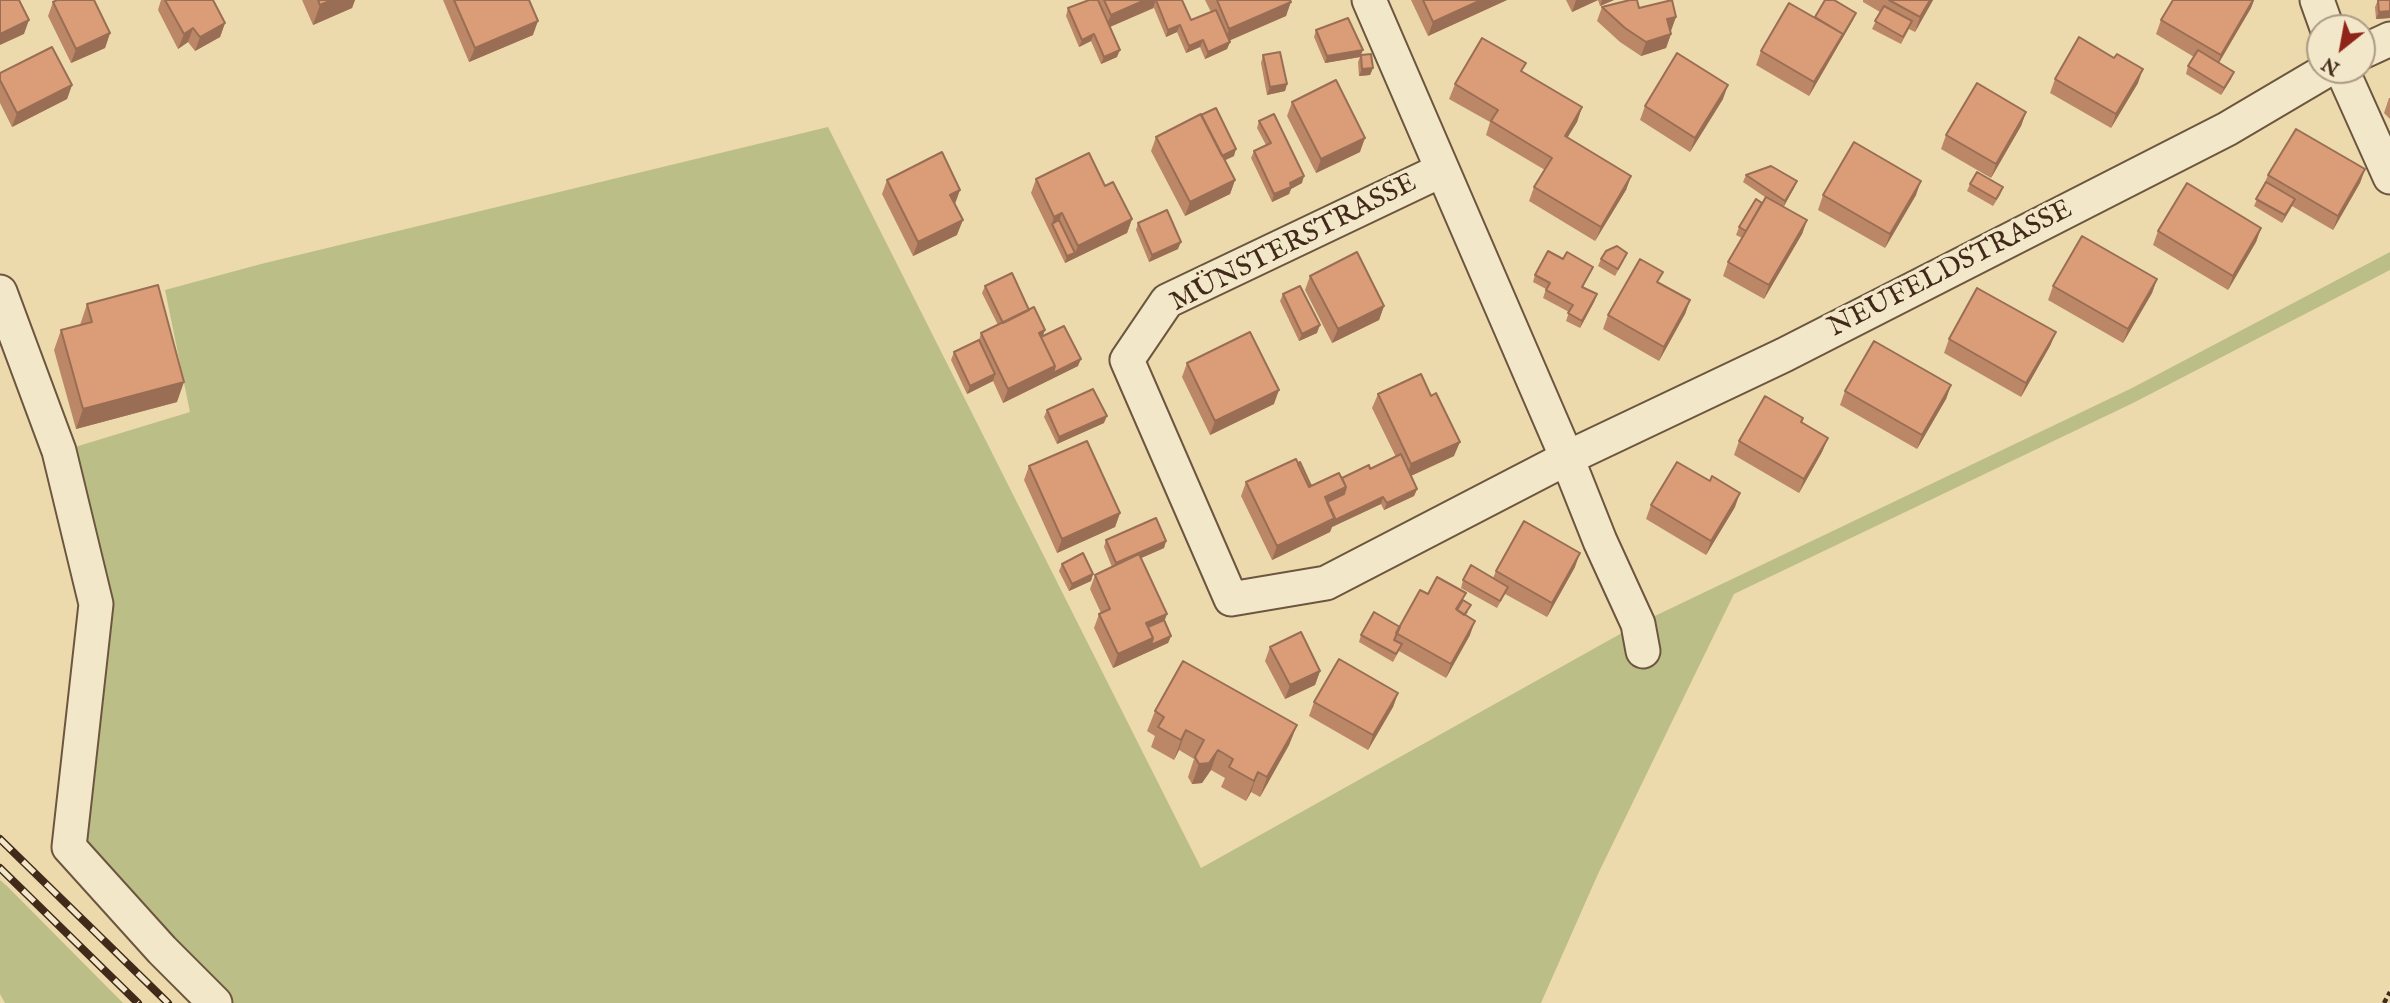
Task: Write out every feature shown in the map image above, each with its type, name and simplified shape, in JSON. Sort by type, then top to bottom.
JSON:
[{"type":"street","name":"MÜNSTERSTRASSE","points":[[1369,0],[1638,624],[1643,651]]},
{"type":"street","name":"NEUFELDSTRASSE","points":[[1567,458],[1784,355],[2203,142],[2306,82]]},
{"type":"street","points":[[2348,84],[2390,177]]},
{"type":"street","name":"MÜNSTERSTRASSE","points":[[1442,170],[1167,301],[1127,360],[1231,600],[1326,583],[1567,458]]},
{"type":"street","points":[[0,292],[59,451],[96,604],[69,846],[162,950],[215,1003]]},
{"type":"path","points":[[2384,1003],[2390,992]]},
{"type":"green space","points":[[828,127],[1201,868],[1638,624],[2132,388],[2390,252],[2390,270],[2133,403],[1734,594],[1598,874],[1541,1003],[223,1003],[74,844],[100,600],[65,450],[190,412],[165,290],[261,264]]},
{"type":"green space","points":[[0,880],[123,1003],[5,1003],[0,994]]},
{"type":"building","points":[[0,0],[19,0],[29,20],[0,34]]},
{"type":"building","points":[[94,0],[110,33],[76,49],[53,2]]},
{"type":"building","points":[[165,0],[213,0],[225,23],[200,37],[193,28],[184,34]]},
{"type":"building","points":[[318,0],[332,0],[320,5]]},
{"type":"building","points":[[454,0],[529,0],[538,21],[475,48]]},
{"type":"building","points":[[1089,0],[1098,0],[1120,50],[1104,57],[1094,34],[1082,40],[1068,8]]},
{"type":"building","points":[[1104,0],[1145,0],[1111,15]]},
{"type":"building","points":[[1156,0],[1182,0],[1191,20],[1216,10],[1230,42],[1208,52],[1203,40],[1189,46],[1180,25],[1168,30]]},
{"type":"building","points":[[1217,0],[1290,0],[1291,2],[1229,29]]},
{"type":"building","points":[[1423,0],[1481,0],[1433,22]]},
{"type":"building","points":[[1637,0],[1639,8],[1672,0],[1676,17],[1667,19],[1671,34],[1646,42],[1625,28],[1602,7]]},
{"type":"building","points":[[1825,0],[1834,0],[1856,13],[1840,40],[1843,34],[1815,17]]},
{"type":"building","points":[[1889,0],[1930,0],[1920,17]]},
{"type":"building","points":[[2173,0],[2253,0],[2221,55],[2161,20]]},
{"type":"building","points":[[2378,0],[2390,0],[2390,11],[2379,12]]},
{"type":"building","points":[[1789,3],[1843,34],[1814,82],[1761,51]]},
{"type":"building","points":[[1884,6],[1912,21],[1903,37],[1875,21]]},
{"type":"building","points":[[1348,18],[1363,50],[1327,56],[1316,30]]},
{"type":"building","points":[[2079,37],[2114,58],[2117,54],[2143,69],[2116,114],[2055,79]]},
{"type":"building","points":[[1482,38],[1526,63],[1521,71],[1582,107],[1565,136],[1631,176],[1601,227],[1534,187],[1552,158],[1491,121],[1498,110],[1455,84]]},
{"type":"building","points":[[52,47],[72,85],[17,113],[0,80],[0,73]]},
{"type":"building","points":[[2198,50],[2234,72],[2224,88],[2188,66]]},
{"type":"building","points":[[1280,52],[1287,84],[1270,87],[1263,55]]},
{"type":"building","points":[[1677,53],[1728,85],[1695,138],[1645,106]]},
{"type":"building","points":[[1371,54],[1373,68],[1362,69],[1361,55]]},
{"type":"building","points":[[1336,80],[1365,138],[1321,159],[1292,102]]},
{"type":"building","points":[[1977,83],[2026,112],[1996,164],[1946,135]]},
{"type":"building","points":[[1216,108],[1236,149],[1222,156],[1201,115]]},
{"type":"building","points":[[1201,114],[1235,180],[1190,202],[1156,137]]},
{"type":"building","points":[[1274,114],[1304,176],[1290,183],[1291,187],[1274,194],[1254,151],[1271,143],[1259,121]]},
{"type":"building","points":[[2296,129],[2365,169],[2338,216],[2268,175]]},
{"type":"building","points":[[1854,142],[1921,181],[1890,234],[1823,195]]},
{"type":"building","points":[[942,152],[960,190],[950,195],[963,220],[918,242],[887,180]]},
{"type":"building","points":[[1089,153],[1105,186],[1113,182],[1132,219],[1078,246],[1062,213],[1054,217],[1036,179]]},
{"type":"building","points":[[1771,166],[1797,181],[1785,201],[1746,175]]},
{"type":"building","points":[[1977,172],[2003,187],[1996,199],[1970,184]]},
{"type":"building","points":[[2266,182],[2295,199],[2285,215],[2256,199]]},
{"type":"building","points":[[2187,183],[2261,228],[2233,276],[2158,231]]},
{"type":"building","points":[[1766,197],[1807,220],[1769,285],[1728,262]]},
{"type":"building","points":[[1756,199],[1762,203],[1746,231],[1739,227]]},
{"type":"building","points":[[1167,210],[1181,242],[1152,255],[1138,223]]},
{"type":"building","points":[[1059,220],[1075,253],[1067,256],[1052,224]]},
{"type":"building","points":[[2082,236],[2157,279],[2128,329],[2053,286]]},
{"type":"building","points":[[1617,246],[1627,253],[1618,269],[1601,259],[1606,251]]},
{"type":"building","points":[[1548,251],[1563,259],[1567,252],[1593,267],[1582,287],[1597,294],[1582,321],[1568,313],[1573,305],[1546,290],[1550,283],[1535,275]]},
{"type":"building","points":[[1357,252],[1384,306],[1338,329],[1310,276]]},
{"type":"building","points":[[1640,259],[1663,272],[1657,282],[1690,300],[1664,347],[1608,315]]},
{"type":"building","points":[[1012,273],[1029,310],[1003,323],[985,286]]},
{"type":"building","points":[[158,285],[184,382],[83,409],[61,330],[92,322],[87,304]]},
{"type":"building","points":[[1300,286],[1320,325],[1302,334],[1283,294]]},
{"type":"building","points":[[1977,288],[2056,332],[2026,383],[1949,339]]},
{"type":"building","points":[[1034,307],[1045,330],[1039,333],[1055,366],[1008,389],[981,333]]},
{"type":"building","points":[[1064,326],[1081,359],[1053,373],[1055,366],[1041,337]]},
{"type":"building","points":[[1250,332],[1279,390],[1215,421],[1187,363]]},
{"type":"building","points":[[979,340],[995,374],[970,386],[954,352]]},
{"type":"building","points":[[1874,341],[1951,385],[1922,435],[1845,391]]},
{"type":"building","points":[[1421,374],[1431,396],[1436,393],[1460,442],[1411,464],[1378,394]]},
{"type":"building","points":[[1093,389],[1107,416],[1059,437],[1047,410]]},
{"type":"building","points":[[1765,396],[1803,418],[1801,422],[1828,438],[1804,479],[1739,441]]},
{"type":"building","points":[[1087,441],[1120,513],[1062,539],[1029,466]]},
{"type":"building","points":[[1401,454],[1417,489],[1387,503],[1383,497],[1335,520],[1327,502],[1344,494],[1346,487],[1342,478],[1369,465],[1370,469]]},
{"type":"building","points":[[1296,459],[1309,487],[1339,473],[1346,487],[1325,497],[1335,518],[1277,546],[1246,482]]},
{"type":"building","points":[[1300,462],[1311,486],[1309,487],[1298,464]]},
{"type":"building","points":[[1677,462],[1710,481],[1712,476],[1740,493],[1711,541],[1651,505]]},
{"type":"building","points":[[1156,518],[1166,541],[1116,563],[1106,540]]},
{"type":"building","points":[[1524,521],[1580,553],[1552,603],[1496,571]]},
{"type":"building","points":[[1083,553],[1093,574],[1072,584],[1062,564]]},
{"type":"building","points":[[1139,554],[1167,614],[1146,623],[1153,638],[1118,654],[1099,614],[1110,609],[1095,575]]},
{"type":"building","points":[[1471,565],[1508,587],[1500,601],[1463,580]]},
{"type":"building","points":[[1437,577],[1466,593],[1456,609],[1475,621],[1451,664],[1396,633],[1420,590],[1428,594]]},
{"type":"building","points":[[1463,600],[1471,605],[1464,615],[1457,610]]},
{"type":"building","points":[[1374,612],[1400,627],[1394,640],[1402,644],[1396,654],[1361,635]]},
{"type":"building","points":[[1164,620],[1171,636],[1151,645],[1153,638],[1148,627]]},
{"type":"building","points":[[1301,632],[1320,671],[1290,685],[1270,647]]},
{"type":"building","points":[[1339,659],[1398,693],[1373,735],[1314,702]]},
{"type":"building","points":[[1183,661],[1297,725],[1267,777],[1258,772],[1254,781],[1229,767],[1233,759],[1218,750],[1209,763],[1199,764],[1195,757],[1204,740],[1186,730],[1181,740],[1158,727],[1164,717],[1155,711]]},
{"type":"railway","points":[[0,839],[168,1003]]},
{"type":"railway","points":[[0,868],[138,1003]]}]
